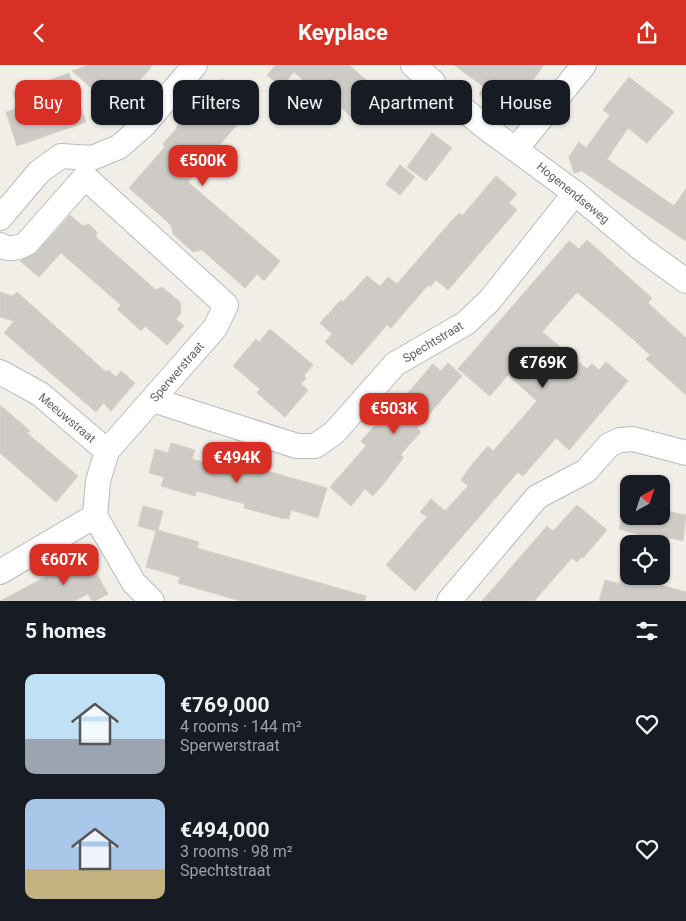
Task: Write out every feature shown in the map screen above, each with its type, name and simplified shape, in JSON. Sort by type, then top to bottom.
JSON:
[{"type":"street","points":[[0,245],[16,249],[27,243],[89,167],[119,147],[144,125],[195,65]]},
{"type":"street","points":[[413,65],[431,80]]},
{"type":"street","points":[[516,149],[584,65]]},
{"type":"street","name":"Hogenendseweg","points":[[472,116],[574,193],[643,250],[686,281]]},
{"type":"street","points":[[0,218],[39,172],[61,156],[89,167]]},
{"type":"street","name":"Sperwerstraat","points":[[89,167],[226,305],[214,328],[107,451],[98,481],[95,516]]},
{"type":"street","name":"Spechtstraat","points":[[153,400],[297,446],[314,446],[334,433],[395,364],[466,323],[490,300],[574,193]]},
{"type":"street","name":"Meeuwstraat","points":[[0,372],[40,394],[107,451]]},
{"type":"street","points":[[449,601],[537,497],[586,471],[609,445],[620,440],[633,439],[686,453]]},
{"type":"street","points":[[0,572],[95,516],[134,583],[152,601]]},
{"type":"building","points":[[89,65],[153,65],[140,80],[91,80],[91,88],[72,71]]},
{"type":"building","points":[[276,65],[349,65],[366,80],[351,80],[351,117],[341,108],[341,80],[303,80],[294,72],[287,80],[273,80],[267,75]]},
{"type":"building","points":[[454,65],[544,65],[533,80],[482,80],[482,86]]},
{"type":"building","points":[[69,73],[71,80],[49,80]]},
{"type":"building","points":[[629,77],[674,112],[647,143],[628,128],[607,159],[674,206],[686,189],[686,241],[582,171],[574,173],[569,157],[579,142],[586,148],[610,115],[603,110]]},
{"type":"building","points":[[81,108],[86,122],[81,124]]},
{"type":"building","points":[[15,109],[15,125],[77,125],[17,146],[6,112]]},
{"type":"building","points":[[178,125],[237,125],[188,182],[280,261],[264,281],[257,274],[245,288],[202,250],[193,252],[173,234],[171,225],[129,188],[165,147],[163,144]]},
{"type":"building","points":[[432,133],[452,148],[426,181],[407,167]]},
{"type":"building","points":[[400,165],[415,177],[400,195],[386,184]]},
{"type":"building","points":[[496,176],[517,194],[509,203],[517,210],[448,290],[436,280],[430,287],[428,285],[391,328],[387,325],[352,365],[325,342],[332,334],[320,323],[341,300],[343,302],[367,276],[380,286],[388,277],[397,284],[453,219],[460,213],[462,216]]},
{"type":"building","points":[[70,215],[83,226],[89,224],[97,232],[96,237],[156,290],[162,287],[180,302],[181,314],[176,319],[184,326],[167,345],[145,326],[141,331],[117,309],[121,305],[61,253],[39,277],[20,261],[37,252]]},
{"type":"building","points":[[587,240],[652,298],[648,303],[686,338],[686,395],[646,359],[650,355],[577,292],[542,332],[587,369],[592,364],[599,370],[606,362],[628,381],[569,450],[556,438],[523,476],[518,472],[415,591],[386,565],[427,517],[420,512],[431,499],[445,511],[468,486],[461,480],[469,468],[488,446],[493,451],[537,401],[508,375],[490,396],[458,369],[569,241],[579,249]]},
{"type":"building","points":[[0,292],[13,296],[17,292],[106,372],[108,370],[116,377],[121,371],[135,383],[111,411],[103,403],[96,412],[4,333],[14,321],[0,317]]},
{"type":"building","points":[[270,329],[313,365],[304,376],[306,378],[301,384],[308,390],[285,417],[257,393],[260,389],[233,366],[256,339],[259,342]]},
{"type":"building","points":[[448,363],[462,376],[417,428],[421,432],[401,454],[403,458],[385,482],[373,496],[365,489],[351,506],[330,487],[366,446],[361,441],[385,414],[388,416],[433,364],[441,371]]},
{"type":"building","points":[[0,405],[30,431],[27,433],[78,476],[56,502],[0,453]]},
{"type":"building","points":[[171,443],[195,450],[192,459],[225,468],[228,460],[327,488],[318,518],[291,510],[289,519],[285,519],[244,508],[245,504],[197,491],[195,496],[161,486],[164,477],[149,473],[155,449],[168,453]]},
{"type":"building","points":[[577,505],[607,530],[583,558],[581,557],[577,562],[572,558],[534,601],[482,601],[547,526],[553,531]]},
{"type":"building","points":[[143,506],[163,511],[158,530],[199,542],[197,548],[366,596],[365,601],[241,601],[178,583],[180,577],[146,567],[156,531],[138,526]]},
{"type":"building","points":[[670,512],[686,515],[683,541],[670,538],[670,535],[640,535],[619,529],[620,525],[670,525]]},
{"type":"building","points":[[78,560],[82,567],[90,562],[108,594],[95,601],[92,601],[88,594],[74,601],[0,601]]},
{"type":"building","points":[[605,580],[620,585],[660,585],[686,592],[686,601],[599,601]]}]
